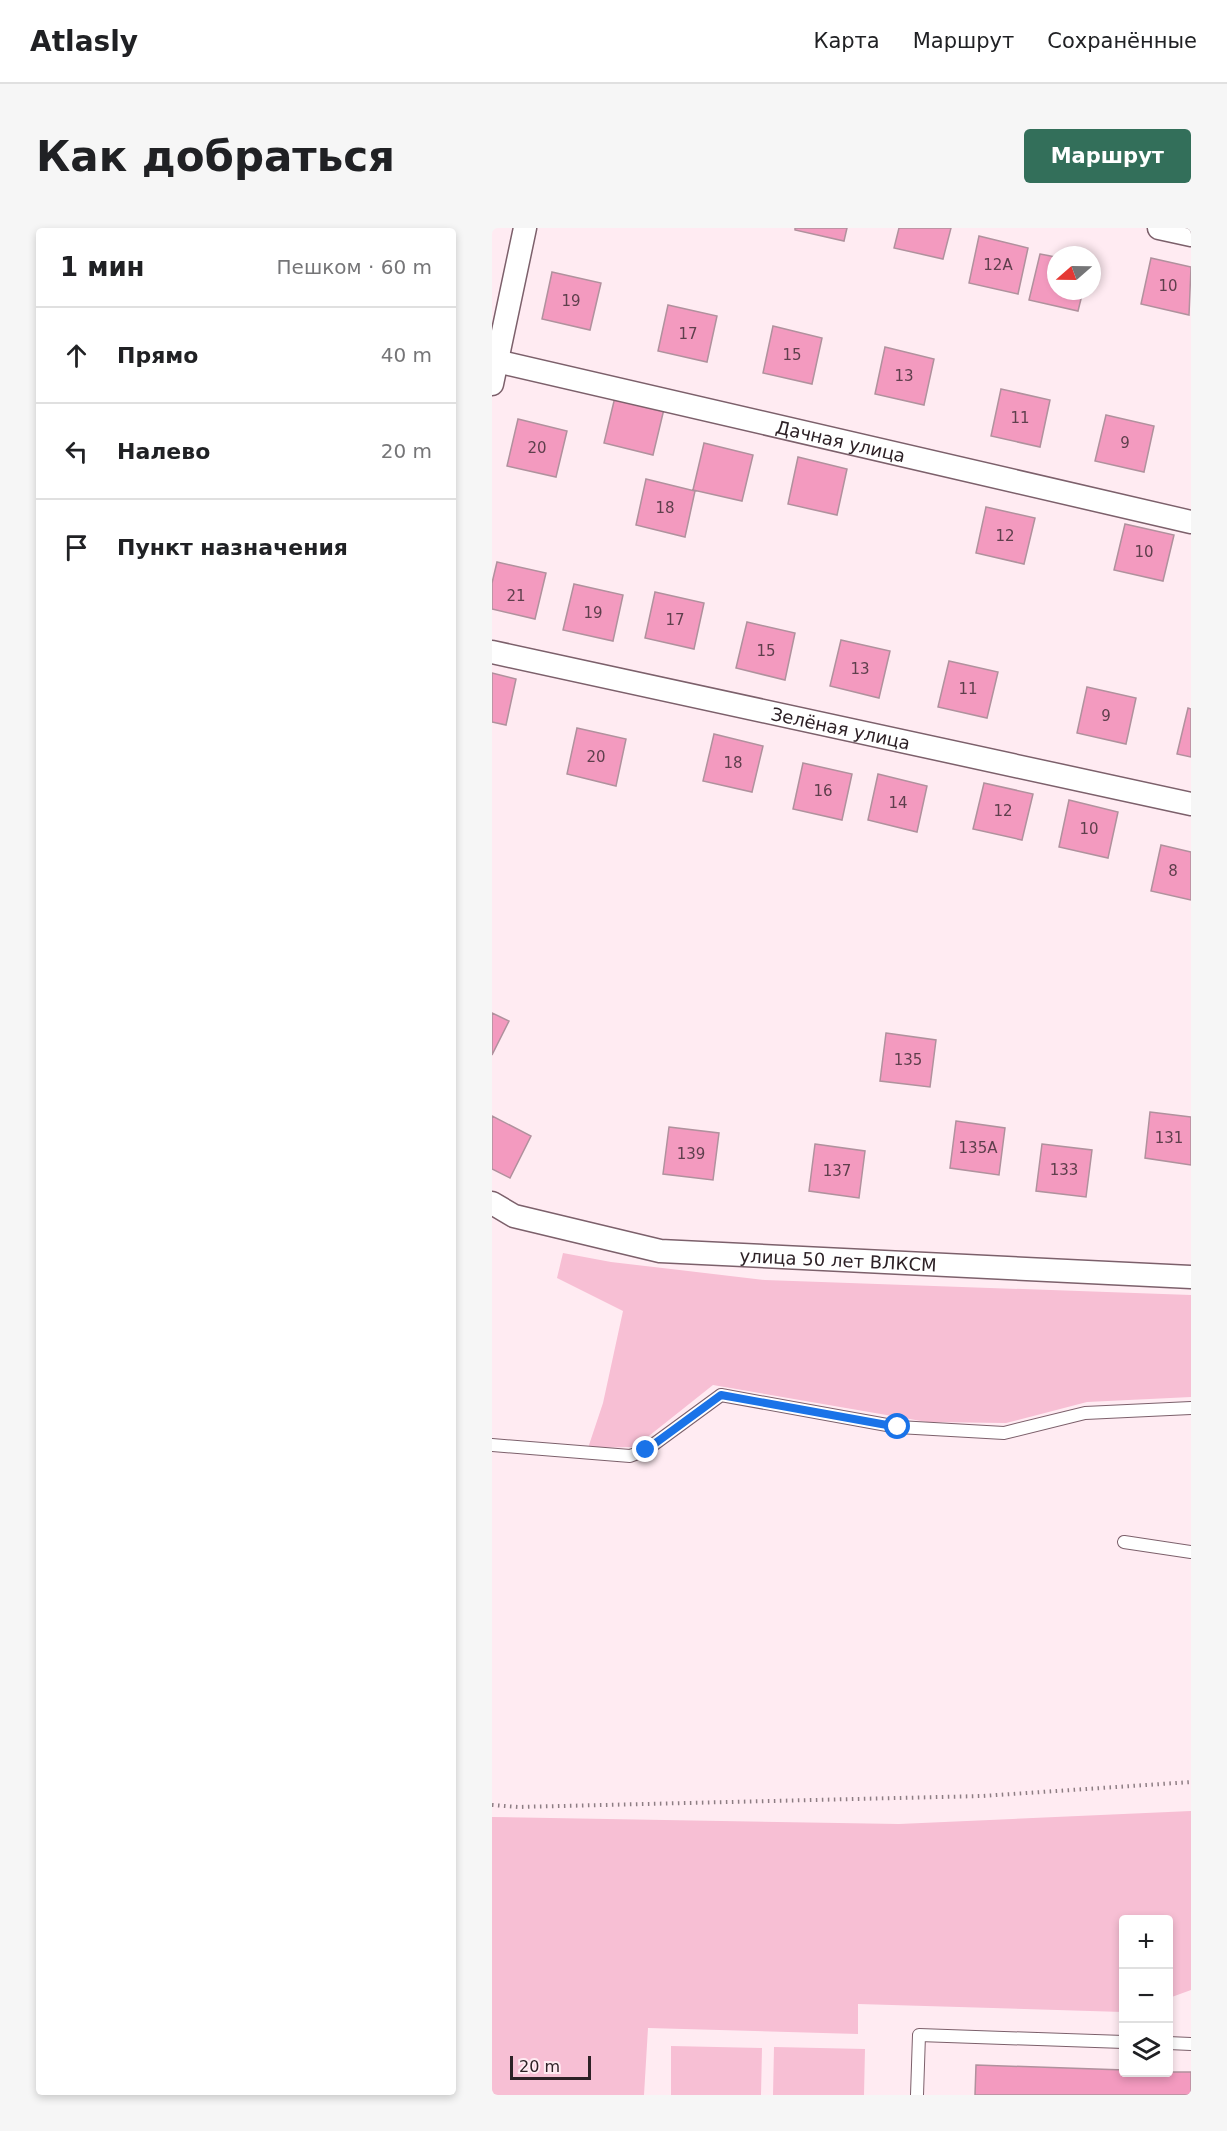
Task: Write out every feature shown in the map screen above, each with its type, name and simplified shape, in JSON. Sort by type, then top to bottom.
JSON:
[{"type":"street","points":[[492,384],[494,361],[525,228]]},
{"type":"street","points":[[1159,228],[1191,235]]},
{"type":"street","name":"Дачная улица","points":[[494,361],[1191,522]]},
{"type":"street","name":"Зелёная улица","points":[[492,652],[1191,804]]},
{"type":"street","name":"улица 50 лет ВЛКСМ","points":[[492,1203],[514,1216],[660,1251],[1191,1277]]},
{"type":"lane","points":[[492,1445],[630,1456],[646,1450],[721,1395],[898,1427],[1004,1433],[1086,1413],[1191,1408]]},
{"type":"lane","points":[[1124,1542],[1191,1552]]},
{"type":"lane","points":[[917,2095],[919,2036],[1119,2042]]},
{"type":"lane","points":[[1173,2043],[1191,2044]]},
{"type":"path","points":[[492,1805],[518,1807],[982,1796],[1191,1782]]},
{"type":"shaded area","points":[[563,1253],[611,1262],[765,1280],[1191,1295],[1191,1397],[1087,1402],[1006,1423],[927,1422],[713,1385],[635,1447],[588,1448],[603,1403],[623,1311],[557,1278]]},
{"type":"shaded area","points":[[1191,1811],[1191,1990],[1173,1997],[1173,1915],[1119,1915],[1119,2012],[858,2004],[858,2034],[648,2028],[644,2095],[492,2095],[492,1817],[899,1824]]},
{"type":"shaded area","points":[[671,2046],[762,2048],[761,2095],[671,2095]]},
{"type":"shaded area","points":[[774,2047],[865,2049],[864,2095],[773,2095]]},
{"type":"building","points":[[795,228],[847,228],[844,241],[795,230]]},
{"type":"building","points":[[899,228],[951,228],[943,259],[894,248]]},
{"type":"building","points":[[979,236],[1028,248],[1018,294],[969,283]]},
{"type":"building","points":[[1040,254],[1047,255],[1047,300],[1081,300],[1078,311],[1029,300]]},
{"type":"building","points":[[1151,258],[1191,267],[1189,315],[1141,304]]},
{"type":"building","points":[[552,272],[601,283],[590,330],[542,319]]},
{"type":"building","points":[[668,305],[717,316],[707,362],[658,351]]},
{"type":"building","points":[[773,326],[822,338],[812,384],[763,373]]},
{"type":"building","points":[[885,347],[934,359],[924,405],[875,394]]},
{"type":"building","points":[[1001,389],[1050,400],[1040,447],[991,436]]},
{"type":"building","points":[[615,397],[664,409],[653,455],[604,443]]},
{"type":"building","points":[[1106,415],[1154,426],[1144,472],[1095,461]]},
{"type":"building","points":[[518,419],[567,431],[556,477],[507,466]]},
{"type":"building","points":[[704,443],[753,455],[742,501],[693,490]]},
{"type":"building","points":[[798,457],[847,469],[837,515],[788,504]]},
{"type":"building","points":[[646,479],[695,491],[685,537],[636,525]]},
{"type":"building","points":[[986,507],[1035,518],[1024,564],[976,553]]},
{"type":"building","points":[[1125,524],[1174,535],[1163,581],[1114,570]]},
{"type":"building","points":[[497,562],[546,573],[535,619],[492,609],[492,583]]},
{"type":"building","points":[[574,584],[623,595],[613,641],[563,630]]},
{"type":"building","points":[[655,592],[704,603],[694,649],[645,638]]},
{"type":"building","points":[[747,622],[795,633],[785,680],[736,668]]},
{"type":"building","points":[[841,640],[890,651],[879,698],[830,686]]},
{"type":"building","points":[[949,661],[998,672],[987,718],[938,707]]},
{"type":"building","points":[[492,673],[516,679],[506,725],[492,722]]},
{"type":"building","points":[[1087,687],[1136,698],[1126,744],[1077,733]]},
{"type":"building","points":[[1188,708],[1191,709],[1191,757],[1177,754]]},
{"type":"building","points":[[577,728],[626,739],[616,786],[567,774]]},
{"type":"building","points":[[714,734],[763,746],[752,792],[703,781]]},
{"type":"building","points":[[803,763],[852,774],[842,820],[793,809]]},
{"type":"building","points":[[878,774],[927,786],[917,832],[868,820]]},
{"type":"building","points":[[984,783],[1033,794],[1022,840],[973,829]]},
{"type":"building","points":[[1069,800],[1118,812],[1108,858],[1059,847]]},
{"type":"building","points":[[1161,845],[1191,852],[1191,900],[1151,891]]},
{"type":"building","points":[[492,1013],[509,1021],[492,1055]]},
{"type":"building","points":[[886,1033],[936,1040],[930,1087],[880,1081]]},
{"type":"building","points":[[1150,1112],[1191,1117],[1191,1165],[1145,1158]]},
{"type":"building","points":[[492,1116],[531,1136],[510,1178],[492,1169]]},
{"type":"building","points":[[956,1121],[1005,1128],[999,1175],[950,1168]]},
{"type":"building","points":[[669,1127],[719,1133],[713,1180],[663,1174]]},
{"type":"building","points":[[815,1144],[865,1151],[859,1198],[809,1191]]},
{"type":"building","points":[[1042,1144],[1092,1150],[1086,1197],[1036,1191]]},
{"type":"building","points":[[976,2065],[1119,2070],[1119,2077],[1173,2077],[1173,2072],[1191,2072],[1191,2095],[975,2095]]},
{"type":"route","points":[[646,1450],[721,1395],[898,1427]]}]
